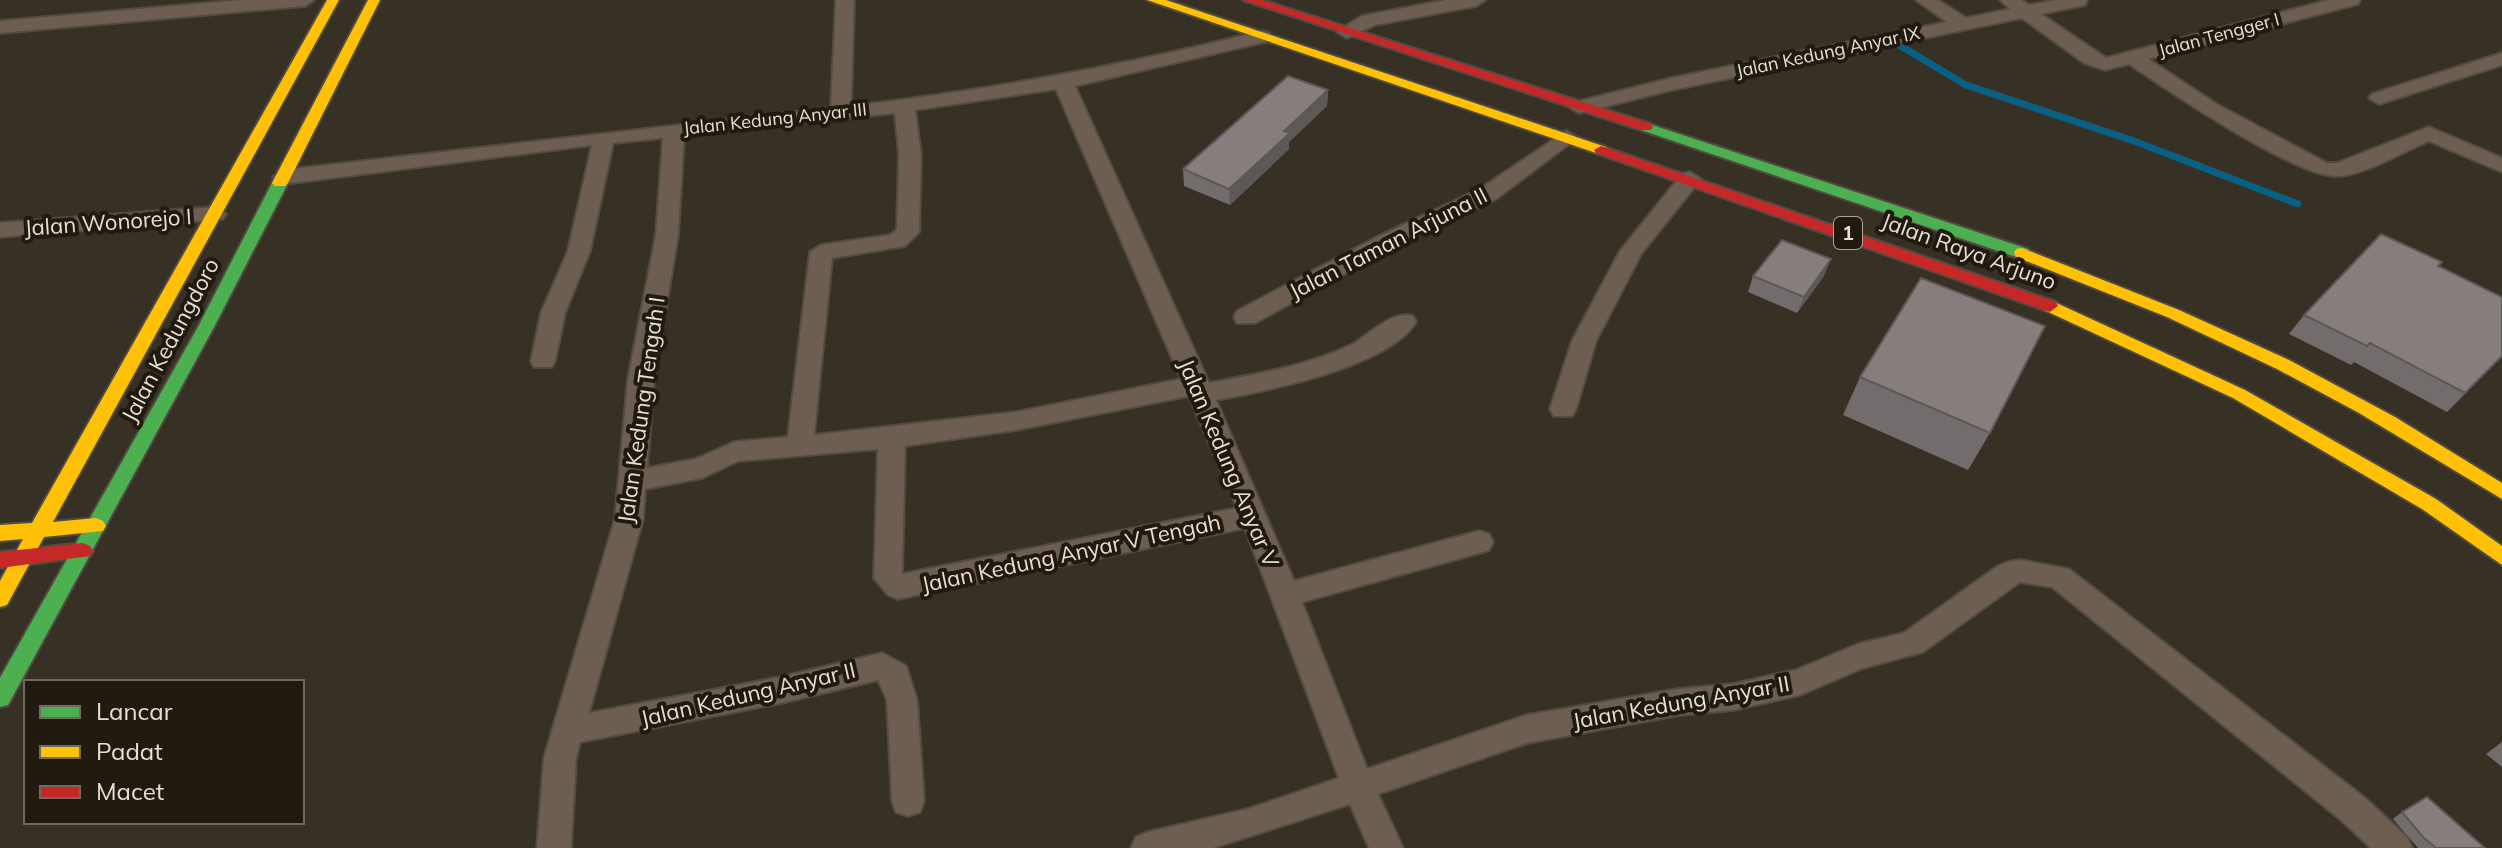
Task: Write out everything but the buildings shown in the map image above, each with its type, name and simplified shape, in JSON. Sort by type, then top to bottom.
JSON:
[{"type":"main road","name":"Jalan Kedungdoro","points":[[0,599],[333,0]]},
{"type":"main road","name":"Jalan Kedungdoro","points":[[0,698],[206,327],[374,0]]},
{"type":"main road","name":"Jalan Raya Arjuno","points":[[1153,0],[1566,137],[2025,295],[2239,394],[2429,504],[2502,557]]},
{"type":"main road","name":"Jalan Raya Arjuno","points":[[1249,0],[1984,236],[2139,297],[2309,377],[2464,466],[2502,492]]},
{"type":"main road","points":[[0,533],[96,526]]},
{"type":"main road","points":[[0,560],[83,551]]},
{"type":"street","points":[[0,27],[305,0]]},
{"type":"street","points":[[841,112],[845,0]]},
{"type":"street","points":[[1347,32],[1369,20],[1410,6],[1476,0]]},
{"type":"street","points":[[1925,0],[1961,23]]},
{"type":"street","name":"Jalan Tengger I","points":[[2018,9],[2100,63],[2351,0]]},
{"type":"street","name":"Jalan Kedung Anyar IX","points":[[1579,107],[2018,9],[2078,1]]},
{"type":"street","name":"Jalan Kedung Anyar III","points":[[284,177],[841,112],[1063,82],[1180,61],[1262,37]]},
{"type":"street","points":[[2132,57],[2211,109],[2322,169],[2340,170],[2429,133],[2492,152],[2502,166]]},
{"type":"street","points":[[2379,98],[2502,59]]},
{"type":"street","name":"Jalan Kedung Anyar V","points":[[1063,82],[1254,515],[1358,787],[1386,848]]},
{"type":"street","points":[[800,445],[821,252],[897,241],[908,232],[910,155],[904,104]]},
{"type":"street","name":"Jalan Kedung Tengah I","points":[[554,848],[560,758],[629,519],[641,379],[667,235],[674,130]]},
{"type":"street","name":"Jalan Taman Arjuna II","points":[[1246,317],[1387,241],[1488,194],[1566,137]]},
{"type":"street","points":[[543,361],[553,313],[579,251],[604,138]]},
{"type":"street","points":[[1563,409],[1584,341],[1631,251],[1690,179]]},
{"type":"street","name":"Jalan Wonorejo I","points":[[0,230],[215,214]]},
{"type":"street","points":[[632,481],[702,468],[734,452],[892,438],[1016,421],[1272,378],[1372,348],[1404,322]]},
{"type":"street","name":"Jalan Kedung Anyar V Tengah","points":[[892,438],[888,578],[898,587],[1254,515]]},
{"type":"street","points":[[1285,595],[1479,542]]},
{"type":"street","name":"Jalan Kedung Anyar II","points":[[1148,848],[1248,824],[1527,729],[1679,702],[1733,697],[1800,682],[1858,657],[1912,643],[2008,574],[2020,571],[2059,577],[2353,809],[2395,848]]},
{"type":"street","name":"Jalan Kedung Anyar II","points":[[567,731],[723,702],[882,666],[895,675],[902,700],[908,801]]},
{"type":"waterway","points":[[1899,40],[1894,42],[1966,85],[2134,141],[2298,204]]},
{"type":"traffic: fast","points":[[1646,127],[2022,253]]},
{"type":"traffic: fast","points":[[0,698],[206,327],[280,183]]},
{"type":"traffic: slow","points":[[0,599],[333,0]]},
{"type":"traffic: slow","points":[[280,183],[374,0]]},
{"type":"traffic: slow","points":[[1153,0],[1601,150]]},
{"type":"traffic: slow","points":[[2022,253],[2173,314],[2283,364],[2389,422],[2502,492]]},
{"type":"traffic: slow","points":[[2050,306],[2239,394],[2429,504],[2502,557]]},
{"type":"traffic: slow","points":[[0,533],[96,526]]},
{"type":"traffic: jam","points":[[1249,0],[1646,127]]},
{"type":"traffic: jam","points":[[1601,150],[2050,306]]},
{"type":"traffic: jam","points":[[0,560],[83,551]]}]
